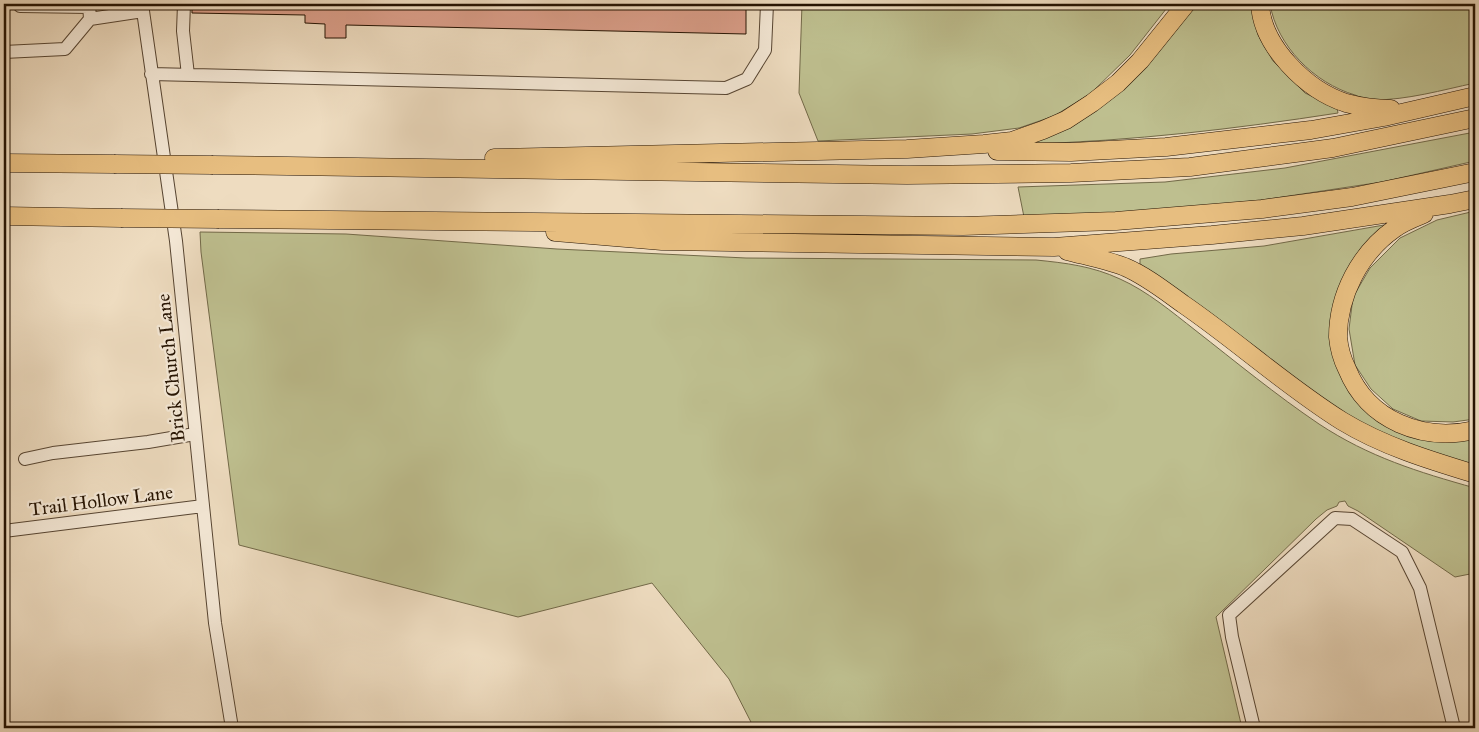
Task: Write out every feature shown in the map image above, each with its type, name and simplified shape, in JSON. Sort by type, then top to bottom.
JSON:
[{"type":"highway","points":[[907,149],[984,144],[1012,140],[1066,120],[1092,104],[1118,83],[1140,61],[1186,4]]},
{"type":"highway","points":[[1260,4],[1260,13],[1272,43],[1292,69],[1316,88],[1345,102],[1376,110],[1422,108]]},
{"type":"highway","points":[[364,168],[489,158],[907,149],[1071,152],[1166,147],[1311,130],[1384,117],[1473,96]]},
{"type":"highway","points":[[4,163],[907,174],[1071,173],[1190,167],[1333,148],[1475,118]]},
{"type":"highway","points":[[4,216],[963,226],[1116,221],[1262,210],[1352,197],[1475,172]]},
{"type":"highway","points":[[415,220],[662,241],[1054,247],[1212,236],[1303,226],[1475,199]]},
{"type":"highway","points":[[1450,204],[1408,220],[1394,229],[1367,255],[1355,273],[1344,299],[1339,318],[1338,338],[1342,358],[1351,380],[1363,398],[1388,419],[1403,426],[1433,433],[1449,434],[1475,430]]},
{"type":"highway","points":[[1054,247],[1126,267],[1154,283],[1342,421],[1408,453],[1475,474]]},
{"type":"street","points":[[20,4],[20,6],[89,10],[143,8]]},
{"type":"street","points":[[184,4],[183,31],[188,75]]},
{"type":"street","points":[[151,74],[726,88],[747,79],[765,50],[767,4]]},
{"type":"street","name":"Brick Church Lane","points":[[143,8],[176,241],[215,623],[232,728]]},
{"type":"street","points":[[4,52],[65,49],[89,10]]},
{"type":"street","points":[[25,459],[53,453],[148,442],[195,434]]},
{"type":"street","name":"Trail Hollow Lane","points":[[4,531],[203,506]]},
{"type":"street","points":[[1254,728],[1232,637],[1229,615],[1335,518],[1352,519],[1402,552],[1420,588],[1454,728]]},
{"type":"green space","points":[[802,4],[1170,4],[1130,55],[1090,94],[1054,116],[1019,128],[972,134],[818,141],[799,93]]},
{"type":"green space","points":[[1194,4],[1251,4],[1258,35],[1273,61],[1305,93],[1337,108],[1338,113],[1183,133],[1106,140],[1028,144],[1064,129]]},
{"type":"green space","points":[[1270,4],[1474,4],[1475,83],[1425,94],[1386,100],[1368,100],[1325,82],[1300,61],[1280,34]]},
{"type":"green space","points":[[1475,132],[1475,161],[1382,182],[1262,200],[1145,212],[1024,217],[1018,187],[1165,182],[1285,168]]},
{"type":"green space","points":[[1475,211],[1475,419],[1453,422],[1421,421],[1393,409],[1371,389],[1355,365],[1349,329],[1353,297],[1370,268],[1400,238],[1437,220]]},
{"type":"green space","points":[[1384,225],[1357,254],[1334,355],[1344,381],[1357,401],[1377,420],[1475,436],[1475,467],[1411,446],[1371,429],[1331,405],[1140,264],[1140,259],[1171,254],[1264,246]]},
{"type":"green space","points":[[200,232],[346,234],[557,249],[746,258],[1036,260],[1089,268],[1120,279],[1150,296],[1287,402],[1338,436],[1375,455],[1475,488],[1475,573],[1455,577],[1348,506],[1345,501],[1339,502],[1337,506],[1327,510],[1316,519],[1216,617],[1242,728],[754,728],[729,679],[652,583],[518,617],[239,545]]},
{"type":"building","points":[[192,4],[746,4],[746,34],[346,25],[346,38],[325,38],[325,24],[305,23],[305,15],[192,13]]}]
